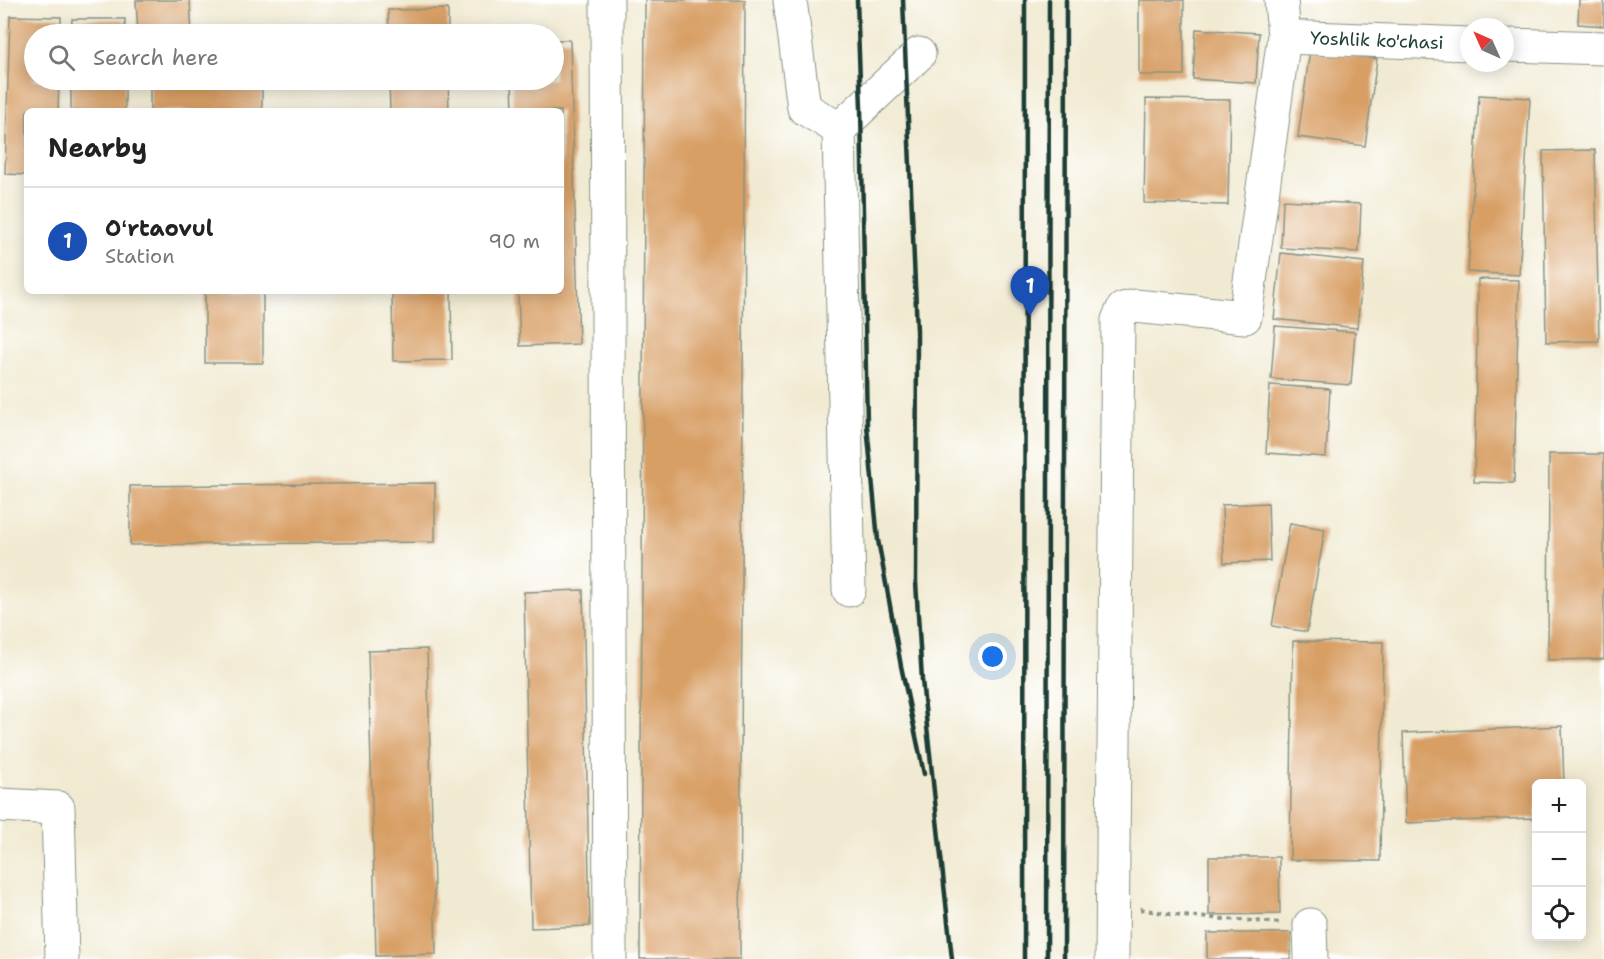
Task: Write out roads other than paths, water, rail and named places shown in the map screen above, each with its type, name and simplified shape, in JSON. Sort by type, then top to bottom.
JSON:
[{"type":"street","points":[[607,0],[610,959]]},
{"type":"street","points":[[790,0],[804,108],[839,129]]},
{"type":"street","points":[[1112,959],[1118,320],[1123,309],[1135,306],[1245,317],[1284,37],[1281,0]]},
{"type":"street","name":"Yoshlik ko'chasi","points":[[1284,37],[1460,44]]},
{"type":"street","points":[[1514,45],[1604,48]]},
{"type":"street","points":[[849,590],[839,129],[919,54]]},
{"type":"street","points":[[0,806],[58,808],[62,959]]},
{"type":"street","points":[[1310,925],[1311,959]]},
{"type":"railway","points":[[857,0],[867,426],[878,540],[924,774]]},
{"type":"railway","points":[[903,0],[917,331],[916,582],[922,680],[952,959]]},
{"type":"railway","points":[[1024,959],[1025,0]]},
{"type":"railway","points":[[1047,959],[1049,0]]},
{"type":"railway","points":[[1064,959],[1066,0]]},
{"type":"place","name":"Oʻrtaovul","points":[[1030,316]]}]
